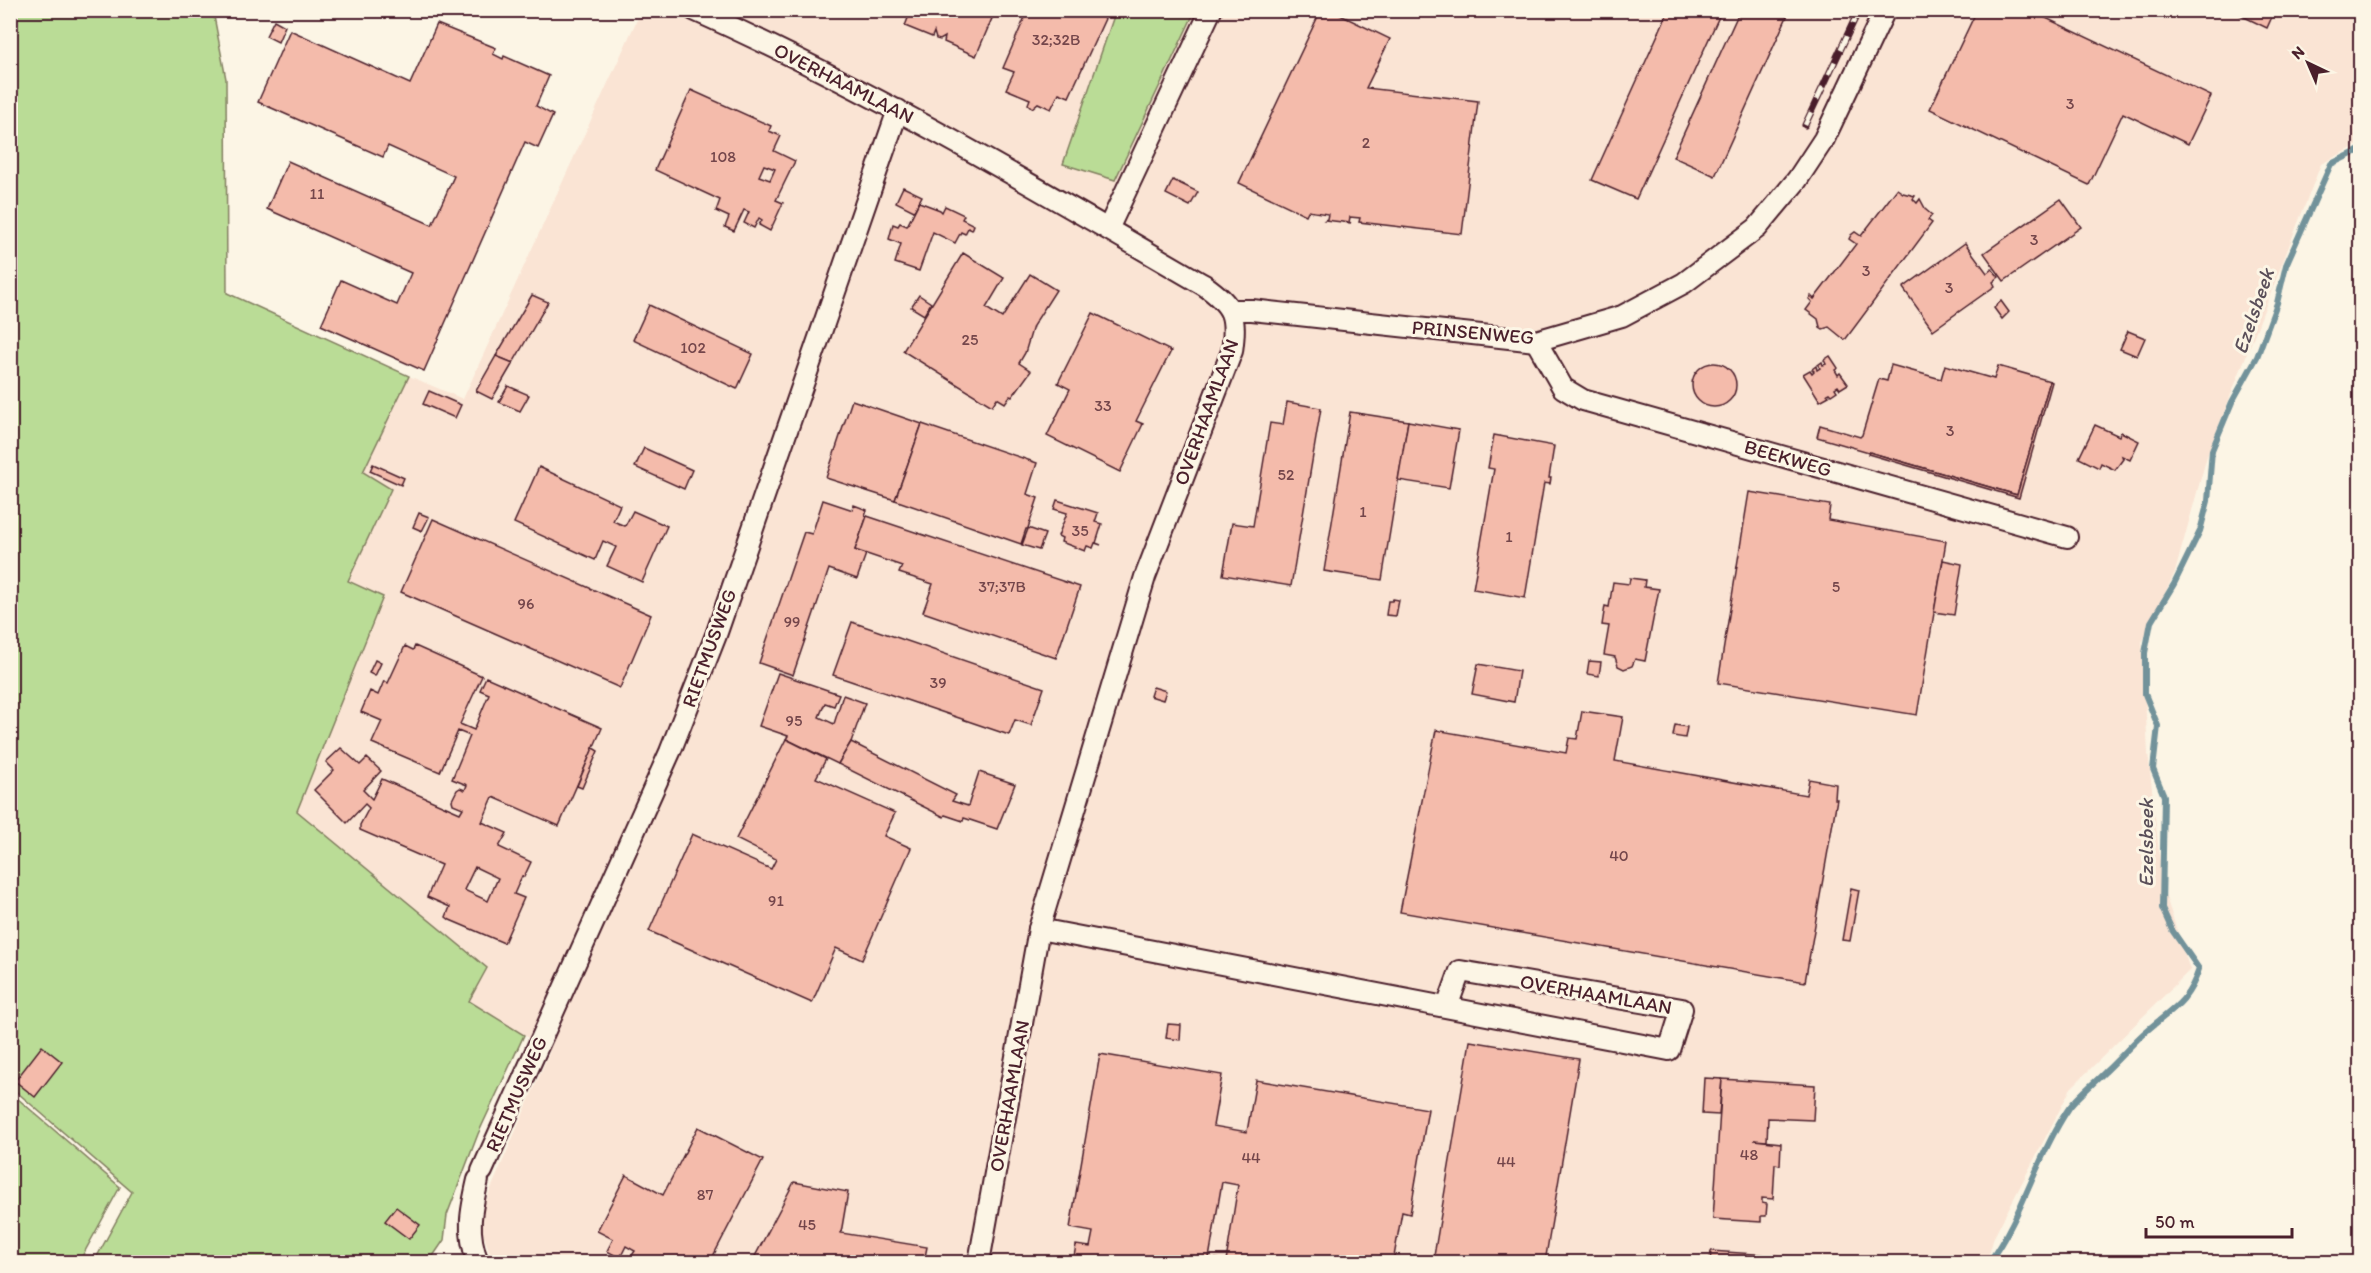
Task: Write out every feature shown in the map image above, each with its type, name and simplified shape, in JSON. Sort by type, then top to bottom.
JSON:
[{"type":"street","name":"OVERHAAMLAAN","points":[[694,10],[762,41],[898,110],[1204,285],[1220,296],[1230,310],[1236,327],[1232,351],[1145,577],[1039,929],[979,1263]]},
{"type":"street","points":[[1108,229],[1210,10]]},
{"type":"street","name":"PRINSENWEG","points":[[1230,310],[1536,341],[1622,316],[1684,283],[1757,228],[1797,180],[1824,139],[1884,10]]},
{"type":"street","name":"RIETMUSWEG","points":[[478,1263],[473,1250],[469,1217],[480,1175],[678,730],[716,635],[898,110]]},
{"type":"street","name":"BEEKWEG","points":[[1536,341],[1563,388],[1582,400],[2067,537]]},
{"type":"street","name":"OVERHAAMLAAN","points":[[1039,929],[1669,1050],[1682,1009],[1460,971],[1447,1007]]},
{"type":"shaded area","points":[[641,11],[2360,11],[2360,144],[2321,164],[2207,456],[2175,572],[2142,642],[2148,753],[2163,888],[2190,970],[2071,1088],[1994,1237],[1987,1262],[493,1262],[478,1219],[550,1051],[469,1001],[486,968],[296,811],[383,597],[348,581],[391,489],[363,472],[409,376],[463,399]]},
{"type":"green space","points":[[1116,10],[1195,11],[1115,180],[1063,164]]},
{"type":"green space","points":[[11,11],[213,11],[226,79],[227,293],[409,376],[363,472],[391,489],[348,581],[383,597],[297,811],[487,968],[469,1001],[524,1035],[478,1134],[447,1215],[444,1240],[429,1262],[94,1262],[132,1192],[11,1087]]},
{"type":"green space","points":[[10,1092],[120,1187],[79,1262],[11,1262]]},
{"type":"building","points":[[911,10],[981,10],[993,16],[976,56],[944,42],[945,37],[940,40],[936,39],[934,32],[932,37],[905,26]]},
{"type":"building","points":[[1028,10],[1109,10],[1069,97],[1059,93],[1051,109],[1038,103],[1032,108],[1028,104],[1030,99],[1006,89],[1014,72],[1003,68]]},
{"type":"building","points":[[1321,10],[1330,10],[1390,39],[1366,88],[1478,101],[1462,234],[1359,222],[1360,218],[1350,217],[1349,222],[1351,223],[1325,220],[1328,214],[1308,211],[1306,215],[1239,183]]},
{"type":"building","points":[[1669,10],[1722,10],[1636,199],[1592,180]]},
{"type":"building","points":[[1740,10],[1790,10],[1715,176],[1673,157]]},
{"type":"building","points":[[1977,10],[2029,10],[2211,96],[2188,144],[2123,113],[2089,185],[1930,109]]},
{"type":"building","points":[[2230,10],[2275,10],[2267,28]]},
{"type":"building","points":[[274,20],[285,26],[278,42],[266,36]]},
{"type":"building","points":[[437,24],[496,48],[493,54],[503,59],[504,56],[549,76],[536,106],[553,115],[538,148],[525,142],[424,371],[321,325],[341,280],[397,305],[411,273],[267,209],[288,161],[432,225],[454,176],[388,146],[383,157],[258,102],[290,30],[410,84]]},
{"type":"building","points":[[691,90],[771,126],[769,131],[781,136],[774,151],[795,161],[776,200],[783,203],[770,231],[759,225],[762,220],[759,218],[754,228],[744,223],[749,212],[744,210],[734,231],[725,227],[729,217],[716,211],[720,200],[655,170]],"holes":[[[764,165],[775,169],[770,180],[759,176]]]},
{"type":"building","points":[[1173,180],[1198,192],[1190,206],[1166,194]]},
{"type":"building","points":[[903,187],[922,196],[914,211],[896,202]]},
{"type":"building","points":[[1897,189],[1915,196],[1913,199],[1917,203],[1920,199],[1932,215],[1928,220],[1932,223],[1845,340],[1829,327],[1823,329],[1820,327],[1818,319],[1806,310],[1812,302],[1809,299],[1811,296],[1814,299],[1856,244],[1849,239],[1851,235],[1855,232],[1861,236]]},
{"type":"building","points":[[2061,199],[2081,227],[2004,281],[1984,253]]},
{"type":"building","points":[[919,202],[942,212],[945,206],[964,215],[962,219],[974,225],[972,230],[968,228],[965,234],[961,232],[955,243],[933,232],[919,271],[895,263],[901,244],[889,239],[893,224],[898,226],[900,223],[907,226]]},
{"type":"building","points":[[1965,243],[1987,273],[1992,269],[1999,277],[1993,282],[1995,286],[1933,330],[1903,288]]},
{"type":"building","points":[[963,253],[1004,278],[986,308],[1002,318],[1030,274],[1056,290],[1033,326],[1025,353],[1019,363],[1031,371],[1005,403],[997,398],[992,406],[903,351]]},
{"type":"building","points":[[532,295],[548,302],[513,363],[496,356]]},
{"type":"building","points":[[919,295],[931,303],[924,315],[911,307]]},
{"type":"building","points":[[2001,301],[2009,312],[2002,319],[1994,308]]},
{"type":"building","points":[[649,305],[753,354],[737,389],[633,340]]},
{"type":"building","points":[[1093,313],[1171,351],[1136,421],[1143,424],[1120,472],[1047,436],[1070,389],[1058,383]]},
{"type":"building","points":[[2128,331],[2145,338],[2137,356],[2120,349]]},
{"type":"building","points":[[496,356],[513,363],[492,399],[476,391]]},
{"type":"building","points":[[1830,356],[1838,368],[1835,370],[1838,375],[1840,373],[1848,384],[1840,389],[1838,386],[1835,388],[1837,391],[1831,395],[1827,394],[1829,396],[1820,401],[1803,374],[1810,370],[1812,373],[1814,371],[1812,369],[1816,366],[1817,370],[1820,368],[1818,365],[1822,362],[1823,365],[1826,364],[1824,360]]},
{"type":"building","points":[[1714,363],[1729,370],[1736,385],[1729,400],[1714,407],[1699,400],[1692,385],[1699,370]]},
{"type":"building","points":[[1891,365],[1941,379],[1945,365],[1994,379],[1998,366],[2050,381],[2017,495],[1817,437],[1820,425],[1860,437],[1879,379],[1887,381]]},
{"type":"building","points":[[2050,381],[2052,382],[2019,498],[1868,454],[1869,452],[2017,495]]},
{"type":"building","points":[[508,386],[529,395],[520,411],[499,402]]},
{"type":"building","points":[[429,391],[461,405],[455,418],[423,404]]},
{"type":"building","points":[[852,400],[922,424],[895,500],[826,478]]},
{"type":"building","points":[[1287,402],[1321,408],[1291,586],[1223,575],[1232,523],[1253,526],[1270,423],[1283,425]]},
{"type":"building","points":[[1350,412],[1408,421],[1382,580],[1324,571]]},
{"type":"building","points":[[1408,421],[1459,430],[1449,488],[1398,480]]},
{"type":"building","points":[[922,424],[1037,463],[1027,494],[1038,498],[1028,528],[1045,534],[1039,550],[1022,545],[1028,529],[1026,529],[1021,544],[895,500]]},
{"type":"building","points":[[2095,425],[2119,436],[2121,432],[2139,441],[2130,460],[2122,456],[2123,459],[2115,470],[2101,463],[2099,468],[2079,458]]},
{"type":"building","points":[[1494,435],[1554,446],[1550,484],[1544,483],[1525,598],[1473,589],[1494,469],[1488,468]]},
{"type":"building","points":[[644,448],[692,470],[684,489],[635,467]]},
{"type":"building","points":[[373,464],[404,478],[401,485],[370,471]]},
{"type":"building","points":[[539,467],[620,505],[613,521],[625,526],[633,511],[667,526],[642,582],[607,566],[616,547],[603,541],[595,560],[514,523]]},
{"type":"building","points":[[1749,492],[1830,505],[1828,520],[1946,541],[1917,715],[1718,683]]},
{"type":"building","points":[[823,500],[853,510],[854,505],[867,510],[855,550],[866,554],[857,579],[829,569],[793,675],[759,663],[804,532],[812,534]]},
{"type":"building","points":[[1057,500],[1098,513],[1095,522],[1102,524],[1096,543],[1101,545],[1095,543],[1093,548],[1087,546],[1085,551],[1061,542],[1062,538],[1058,536],[1067,513],[1054,509]]},
{"type":"building","points":[[419,513],[429,517],[422,531],[413,527]]},
{"type":"building","points":[[867,516],[1080,587],[1056,658],[923,612],[933,584],[899,573],[902,566],[855,550]]},
{"type":"building","points":[[433,519],[651,615],[620,688],[401,592]]},
{"type":"building","points":[[1943,560],[1962,564],[1954,615],[1934,612]]},
{"type":"building","points":[[1630,578],[1645,580],[1644,587],[1659,589],[1645,661],[1635,659],[1632,666],[1624,669],[1618,666],[1615,657],[1604,655],[1609,626],[1602,625],[1605,606],[1609,607],[1613,582],[1629,584]]},
{"type":"building","points":[[1399,600],[1396,616],[1386,615],[1388,601]]},
{"type":"building","points":[[852,622],[1044,688],[1031,725],[1015,720],[1009,735],[833,675]]},
{"type":"building","points":[[405,646],[413,650],[415,646],[482,676],[460,724],[474,730],[489,694],[480,690],[486,677],[602,728],[559,826],[493,797],[482,822],[507,833],[499,847],[531,862],[514,894],[524,898],[504,943],[450,920],[446,917],[450,907],[427,897],[441,865],[360,830],[360,825],[369,808],[365,804],[347,823],[314,790],[334,770],[326,762],[341,748],[360,765],[367,758],[381,771],[363,790],[372,799],[382,779],[460,813],[463,808],[453,804],[452,800],[457,790],[460,788],[465,790],[467,785],[452,779],[470,736],[458,731],[440,772],[372,743],[382,721],[361,712],[370,691],[378,695],[384,681],[388,683]],"holes":[[[475,867],[498,878],[488,901],[464,890]]]},
{"type":"building","points":[[375,660],[381,663],[375,676],[369,673]]},
{"type":"building","points":[[1589,661],[1601,662],[1599,676],[1587,674]]},
{"type":"building","points":[[1478,664],[1519,671],[1514,702],[1472,694]]},
{"type":"building","points":[[778,673],[839,694],[834,706],[825,703],[819,717],[834,724],[843,695],[865,703],[851,742],[838,764],[786,739],[788,736],[759,726]]},
{"type":"building","points":[[1153,687],[1166,691],[1163,700],[1150,696]]},
{"type":"building","points":[[1582,711],[1623,717],[1615,761],[1806,795],[1809,779],[1836,784],[1835,799],[1837,799],[1805,982],[1400,912],[1436,730],[1566,753],[1569,738],[1577,739]]},
{"type":"building","points":[[1675,725],[1687,727],[1685,738],[1673,736]]},
{"type":"building","points":[[786,739],[826,759],[816,778],[895,813],[884,836],[911,848],[862,960],[836,948],[812,1003],[649,931],[692,834],[771,869],[776,859],[736,839]]},
{"type":"building","points":[[851,742],[956,795],[952,801],[968,806],[979,772],[1015,784],[997,829],[964,818],[963,821],[945,815],[944,817],[838,764]]},
{"type":"building","points":[[593,748],[598,751],[582,788],[577,786]]},
{"type":"building","points":[[1851,888],[1859,890],[1850,941],[1842,940]]},
{"type":"building","points":[[1168,1024],[1181,1025],[1180,1040],[1166,1038]]},
{"type":"building","points":[[1470,1041],[1579,1059],[1545,1262],[1433,1262]]},
{"type":"building","points":[[42,1046],[62,1062],[35,1097],[15,1081]]},
{"type":"building","points":[[1100,1054],[1222,1075],[1213,1126],[1247,1132],[1256,1080],[1428,1109],[1410,1214],[1402,1212],[1393,1262],[1073,1262],[1076,1245],[1090,1247],[1093,1232],[1070,1228]],"holes":[[[1222,1182],[1238,1185],[1226,1261],[1209,1258]]]},
{"type":"building","points":[[1704,1078],[1722,1079],[1719,1115],[1702,1114]]},
{"type":"building","points":[[1722,1079],[1815,1085],[1813,1120],[1768,1118],[1767,1141],[1754,1140],[1781,1143],[1780,1165],[1775,1164],[1773,1199],[1762,1198],[1762,1203],[1767,1204],[1766,1216],[1761,1216],[1761,1222],[1713,1219]]},
{"type":"building","points":[[698,1127],[763,1160],[710,1262],[642,1262],[631,1257],[635,1251],[626,1246],[620,1258],[607,1251],[613,1239],[597,1231],[626,1175],[663,1195]]},
{"type":"building","points":[[794,1182],[848,1192],[841,1233],[927,1247],[924,1262],[752,1262]]},
{"type":"building","points":[[396,1207],[420,1225],[409,1239],[385,1221]]},
{"type":"building","points":[[1711,1251],[1796,1257],[1796,1262],[1710,1262]]},
{"type":"waterway","name":"Ezelsbeek","points":[[1989,1262],[2011,1225],[2047,1146],[2069,1108],[2138,1039],[2183,999],[2199,969],[2172,930],[2162,908],[2164,796],[2153,769],[2158,726],[2145,694],[2145,653],[2151,622],[2174,584],[2200,531],[2208,501],[2212,450],[2232,402],[2257,357],[2277,303],[2286,265],[2331,164],[2360,150]]},
{"type":"railway","points":[[1805,125],[1859,10]]}]
